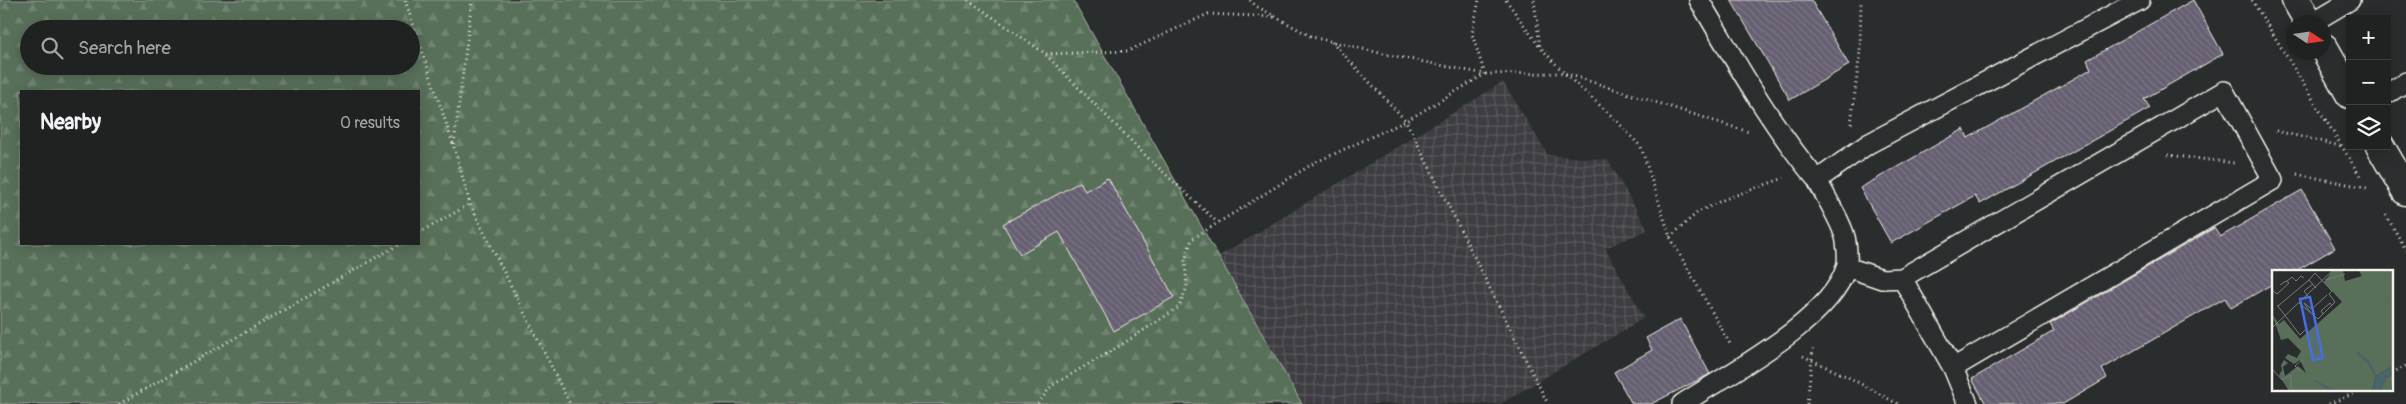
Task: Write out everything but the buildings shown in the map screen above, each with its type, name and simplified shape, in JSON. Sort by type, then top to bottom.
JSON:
[{"type":"street","points":[[2296,0],[2305,15]]},
{"type":"street","points":[[2331,60],[2346,87]]},
{"type":"street","points":[[2382,150],[2406,191]]},
{"type":"lane","points":[[1682,404],[1776,343],[1818,311],[1834,293],[1846,267],[1846,239],[1813,175],[1788,145],[1764,110],[1698,0]]},
{"type":"lane","points":[[1813,175],[2140,0]]},
{"type":"lane","points":[[2325,15],[2350,0]]},
{"type":"lane","points":[[2391,91],[2406,82]]},
{"type":"lane","points":[[1846,267],[1882,279],[1902,278],[2224,92],[2273,180],[1953,368]]},
{"type":"lane","points":[[1902,278],[1953,368],[1968,404]]},
{"type":"path","points":[[404,0],[411,20]]},
{"type":"path","points":[[454,147],[472,0]]},
{"type":"path","points":[[968,0],[1046,54],[1146,156],[1217,222]]},
{"type":"path","points":[[1250,0],[1277,18],[1312,37],[1384,54],[1485,74],[1564,73],[1788,145]]},
{"type":"path","points":[[1479,0],[1472,34],[1485,74]]},
{"type":"path","points":[[1506,0],[1540,47],[1564,73],[1615,118],[1641,147],[1670,237],[1742,365]]},
{"type":"path","points":[[1534,0],[1540,47]]},
{"type":"path","points":[[1846,159],[1860,51],[1861,0]]},
{"type":"path","points":[[2252,0],[2372,196]]},
{"type":"path","points":[[1046,54],[1128,51],[1208,14],[1277,18]]},
{"type":"path","points":[[1332,42],[1406,121],[1548,404]]},
{"type":"path","points":[[420,47],[454,147],[470,204],[570,404]]},
{"type":"path","points":[[1038,404],[1051,386],[1118,347],[1179,307],[1187,287],[1185,260],[1192,239],[1314,163],[1406,121],[1485,74]]},
{"type":"path","points":[[2242,123],[2342,146]]},
{"type":"path","points":[[1670,237],[1698,212],[1725,199],[1813,175]]},
{"type":"path","points":[[420,232],[470,204]]},
{"type":"path","points":[[2384,211],[2406,250]]},
{"type":"path","points":[[119,404],[398,245]]},
{"type":"path","points":[[1807,404],[1818,311]]},
{"type":"path","points":[[1776,343],[1850,378],[1898,404]]},
{"type":"path","points":[[2394,373],[2406,366]]},
{"type":"path","points":[[2329,404],[2357,392]]},
{"type":"shaded area","points":[[1503,82],[1548,155],[1608,160],[1648,230],[1605,248],[1644,318],[1500,404],[1164,404],[1208,263]]},
{"type":"green space","points":[[0,0],[1073,0],[1302,404],[0,404]]}]
